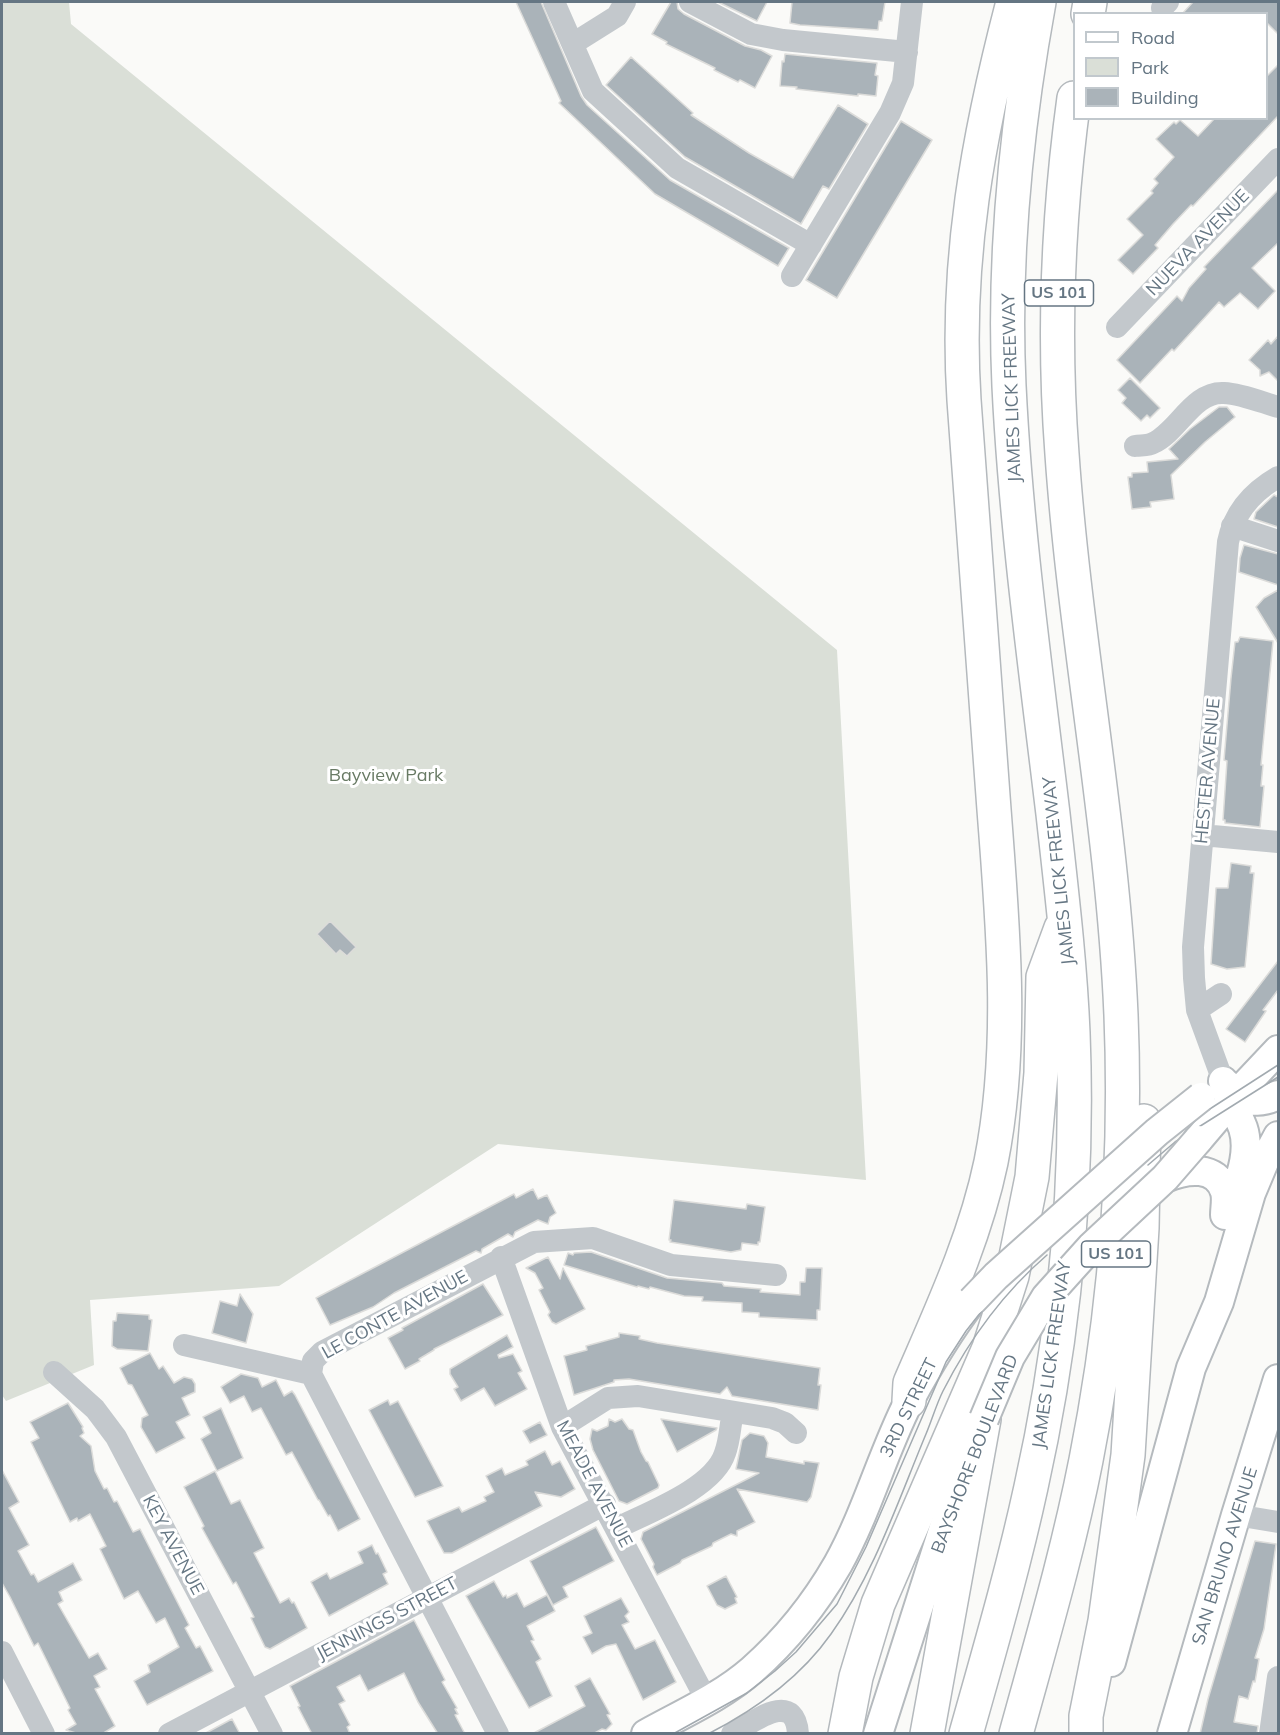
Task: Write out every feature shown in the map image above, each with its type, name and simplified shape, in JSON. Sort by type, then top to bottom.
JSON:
[{"type":"highway","points":[[909,1401],[910,1383],[953,1283],[980,1206],[991,1163],[1003,1073],[1005,981],[1003,932],[965,411],[961,323],[965,247],[976,171],[990,98],[1013,2]]},
{"type":"highway","name":"JAMES LICK FREEWAY","points":[[966,1734],[1027,1506],[1059,1327],[1070,1213],[1073,1037],[1065,918],[1019,519],[1009,381],[1008,312],[1013,183],[1039,2]]},
{"type":"highway","name":"US 101","points":[[1016,1734],[1078,1496],[1098,1392],[1111,1300],[1118,1220],[1122,1114],[1120,1009],[1112,905],[1068,523],[1059,417],[1058,312],[1061,243],[1073,107]]},
{"type":"highway","points":[[1086,1734],[1086,1716],[1105,1621],[1128,1455],[1144,1175],[1144,1118],[1140,1065],[1133,1009],[1112,905]]},
{"type":"highway","points":[[845,1734],[856,1677],[878,1604],[989,1348],[1012,1276],[1022,1233],[1034,1159],[1042,1061],[1043,977],[1065,918]]},
{"type":"highway","points":[[927,1734],[984,1419]]},
{"type":"main road","name":"BAYSHORE BOULEVARD","points":[[878,1734],[953,1499],[1010,1357],[1046,1297],[1091,1247],[1165,1178],[1198,1140],[1223,1094],[1278,1050]]},
{"type":"main road","name":"3RD STREET","points":[[646,1734],[707,1701],[751,1671],[800,1620],[821,1592],[854,1532],[909,1401],[951,1328],[972,1301],[996,1276],[1157,1132],[1223,1094]]},
{"type":"main road","points":[[1223,1094],[1249,1101],[1263,1100],[1278,1095]]},
{"type":"main road","points":[[1091,1734],[1191,1368],[1205,1296],[1246,1152],[1243,1129],[1223,1094]]},
{"type":"main road","points":[[1191,1368],[1219,1302],[1251,1193],[1278,1136]]},
{"type":"main road","points":[[1165,1178],[1196,1170],[1213,1175],[1221,1183],[1226,1194],[1225,1224]]},
{"type":"main road","name":"SAN BRUNO AVENUE","points":[[1172,1734],[1236,1515],[1276,1396]]},
{"type":"street","points":[[554,2],[574,43],[593,91],[677,168],[811,245]]},
{"type":"street","points":[[574,43],[617,16],[626,2]]},
{"type":"street","points":[[690,2],[751,34],[783,40],[907,52]]},
{"type":"street","points":[[792,276],[890,113],[903,83],[912,2]]},
{"type":"street","name":"NUEVA AVENUE","points":[[1118,327],[1278,159]]},
{"type":"street","points":[[1135,446],[1151,444],[1162,438],[1195,405],[1216,393],[1230,394],[1278,407]]},
{"type":"street","name":"HESTER AVENUE","points":[[1223,1094],[1197,1010],[1193,947],[1228,542],[1232,525],[1239,511],[1262,487],[1278,477]]},
{"type":"street","points":[[1232,525],[1278,541]]},
{"type":"street","points":[[1202,835],[1278,842]]},
{"type":"street","points":[[1197,1010],[1221,994]]},
{"type":"street","name":"LE CONTE AVENUE","points":[[498,1734],[311,1374],[313,1361],[322,1352],[501,1257],[534,1242],[593,1238],[671,1265],[776,1275]]},
{"type":"street","name":"MEADE AVENUE","points":[[501,1257],[562,1427],[605,1504],[707,1701]]},
{"type":"street","points":[[184,1345],[311,1374]]},
{"type":"street","name":"KEY AVENUE","points":[[54,1372],[95,1409],[116,1437],[272,1734]]},
{"type":"street","points":[[562,1427],[608,1398],[638,1396],[772,1418],[785,1423],[796,1432]]},
{"type":"street","points":[[617,1528],[699,1486],[714,1472],[725,1454],[732,1412]]},
{"type":"street","name":"JENNINGS STREET","points":[[169,1734],[605,1504]]},
{"type":"street","points":[[1236,1515],[1278,1522]]},
{"type":"street","points":[[2,1652],[44,1734]]},
{"type":"street","points":[[1270,1734],[1278,1677]]},
{"type":"street","points":[[732,1734],[772,1711],[783,1711],[793,1716],[798,1724],[798,1734]]},
{"type":"green space","name":"Bayview Park","points":[[2,2],[69,2],[71,24],[837,650],[866,1180],[498,1144],[279,1286],[90,1300],[94,1365],[6,1401],[2,1395]]},
{"type":"building","points":[[516,2],[541,2],[581,96],[587,105],[670,180],[789,248],[778,266],[655,194],[559,103],[561,101]]},
{"type":"building","points":[[671,2],[677,2],[678,9],[684,14],[745,46],[761,50],[772,56],[755,88],[714,70],[715,68],[666,44],[667,42],[652,34]]},
{"type":"building","points":[[718,2],[767,2],[757,21]]},
{"type":"building","points":[[792,2],[885,2],[878,30],[790,23]]},
{"type":"building","points":[[1193,2],[1278,2],[1278,34],[1268,24],[1268,12],[1184,12]]},
{"type":"building","points":[[785,54],[877,63],[876,96],[858,94],[858,96],[780,86],[782,61],[784,62]]},
{"type":"building","points":[[631,57],[693,113],[691,115],[749,153],[793,178],[838,105],[868,124],[829,189],[823,186],[801,224],[685,157],[606,85]]},
{"type":"building","points":[[1278,65],[1278,116],[1173,224],[1155,245],[1158,248],[1133,274],[1118,260],[1143,235],[1127,219],[1153,193],[1151,191],[1158,183],[1154,179],[1174,157],[1156,139],[1174,122],[1176,124],[1180,120],[1198,136],[1213,120],[1268,120],[1268,75]]},
{"type":"building","points":[[901,121],[932,140],[837,298],[806,280]]},
{"type":"building","points":[[1278,190],[1278,243],[1252,268],[1275,291],[1258,309],[1240,293],[1224,307],[1219,302],[1174,351],[1172,349],[1140,383],[1117,360],[1177,296],[1182,301],[1189,288],[1206,269],[1204,267]]},
{"type":"building","points":[[1278,336],[1278,381],[1269,372],[1260,376],[1260,370],[1249,360],[1268,340],[1271,344]]},
{"type":"building","points":[[1130,378],[1160,408],[1150,418],[1147,415],[1141,421],[1122,403],[1126,398],[1118,390]]},
{"type":"building","points":[[1219,407],[1227,407],[1235,417],[1171,475],[1174,499],[1150,502],[1151,507],[1132,509],[1128,477],[1132,477],[1132,473],[1148,472],[1147,462],[1178,459],[1169,449],[1190,429]]},
{"type":"building","points":[[1274,495],[1278,497],[1278,527],[1254,519],[1256,512]]},
{"type":"building","points":[[1244,545],[1278,554],[1278,585],[1239,572]]},
{"type":"building","points":[[1278,590],[1278,643],[1256,607],[1264,598]]},
{"type":"building","points":[[1240,637],[1273,641],[1261,765],[1263,765],[1261,786],[1264,786],[1260,827],[1225,823],[1223,820],[1227,761],[1224,760],[1231,678],[1235,642],[1238,642]]},
{"type":"building","points":[[1231,863],[1251,866],[1250,873],[1254,873],[1245,967],[1227,969],[1211,964],[1216,888],[1228,888]]},
{"type":"building","points":[[330,921],[356,947],[347,956],[340,950],[336,954],[317,934]]},
{"type":"building","points":[[1278,961],[1278,990],[1263,1010],[1266,1011],[1245,1042],[1226,1029]]},
{"type":"building","points":[[533,1189],[538,1199],[547,1195],[556,1213],[550,1217],[548,1224],[538,1220],[515,1232],[513,1237],[508,1234],[482,1249],[481,1253],[476,1251],[394,1293],[373,1307],[330,1325],[316,1298],[514,1194],[516,1198]]},
{"type":"building","points":[[674,1200],[746,1209],[747,1204],[765,1207],[760,1242],[758,1245],[742,1243],[741,1250],[731,1252],[670,1242]]},
{"type":"building","points":[[591,1252],[667,1278],[722,1283],[724,1286],[761,1289],[760,1292],[800,1295],[800,1282],[805,1282],[806,1268],[822,1268],[820,1310],[817,1310],[817,1320],[759,1317],[759,1313],[742,1312],[742,1303],[702,1301],[703,1297],[684,1296],[650,1287],[649,1289],[637,1287],[564,1265],[568,1253],[573,1255],[574,1253]]},
{"type":"building","points":[[548,1257],[560,1279],[563,1268],[585,1309],[556,1324],[548,1315],[550,1312],[539,1290],[543,1288],[535,1273],[526,1268]]},
{"type":"building","points":[[483,1284],[503,1315],[434,1349],[419,1359],[420,1361],[405,1369],[388,1338]]},
{"type":"building","points":[[240,1294],[253,1314],[246,1343],[212,1333],[220,1301],[237,1306]]},
{"type":"building","points":[[117,1313],[149,1315],[149,1319],[152,1320],[148,1351],[117,1349],[112,1346],[113,1321],[116,1321]]},
{"type":"building","points":[[619,1333],[640,1336],[639,1339],[657,1343],[820,1368],[818,1385],[821,1385],[818,1410],[732,1396],[727,1387],[720,1394],[629,1379],[614,1380],[614,1382],[574,1395],[564,1356],[587,1350],[586,1346],[619,1337]]},
{"type":"building","points":[[507,1335],[513,1347],[498,1355],[499,1358],[513,1354],[522,1371],[518,1373],[527,1389],[495,1406],[484,1388],[461,1401],[454,1389],[458,1387],[450,1374],[450,1369]]},
{"type":"building","points":[[150,1353],[159,1369],[163,1366],[174,1383],[184,1377],[192,1379],[195,1384],[195,1392],[182,1398],[190,1415],[176,1422],[185,1438],[156,1453],[141,1427],[142,1418],[148,1415],[120,1368]]},
{"type":"building","points":[[241,1374],[258,1378],[262,1387],[276,1380],[284,1396],[292,1391],[360,1519],[338,1531],[292,1452],[286,1455],[261,1408],[252,1412],[244,1396],[230,1403],[221,1387]]},
{"type":"building","points":[[388,1400],[390,1405],[398,1401],[443,1486],[415,1497],[369,1410]]},
{"type":"building","points":[[68,1403],[83,1427],[84,1433],[80,1436],[91,1446],[95,1471],[104,1489],[107,1488],[114,1502],[117,1501],[133,1532],[140,1529],[189,1625],[185,1628],[196,1648],[200,1646],[213,1671],[147,1705],[134,1681],[150,1672],[148,1665],[179,1647],[165,1618],[156,1623],[138,1591],[124,1599],[100,1549],[106,1546],[90,1514],[78,1521],[77,1518],[70,1522],[31,1442],[39,1438],[30,1422]]},
{"type":"building","points":[[221,1408],[243,1458],[217,1471],[201,1439],[211,1433],[203,1417]]},
{"type":"building","points":[[609,1419],[615,1422],[622,1419],[629,1429],[633,1430],[641,1452],[659,1485],[658,1488],[627,1504],[619,1501],[593,1450],[590,1439],[592,1429],[597,1431],[608,1426]]},
{"type":"building","points":[[661,1419],[717,1428],[677,1452]]},
{"type":"building","points":[[540,1422],[547,1435],[530,1443],[523,1431]]},
{"type":"building","points":[[750,1433],[764,1436],[768,1443],[766,1457],[804,1464],[804,1461],[819,1463],[811,1497],[807,1502],[737,1489],[755,1522],[737,1531],[737,1536],[731,1534],[657,1575],[641,1539],[643,1532],[759,1473],[736,1469],[742,1440]]},
{"type":"building","points":[[545,1451],[552,1465],[560,1461],[575,1489],[561,1497],[535,1492],[542,1506],[452,1553],[444,1553],[427,1521],[459,1507],[462,1512],[486,1501],[484,1497],[494,1492],[486,1476],[502,1468],[505,1475],[528,1465],[526,1461]]},
{"type":"building","points":[[2,1470],[19,1502],[9,1508],[29,1545],[18,1551],[31,1575],[34,1574],[38,1582],[73,1563],[82,1580],[59,1592],[63,1601],[58,1604],[89,1658],[98,1653],[107,1669],[94,1676],[100,1687],[95,1689],[115,1726],[102,1734],[79,1734],[66,1730],[76,1724],[68,1710],[70,1708],[38,1643],[34,1646],[2,1583]]},
{"type":"building","points":[[215,1471],[231,1504],[240,1500],[264,1548],[254,1553],[280,1603],[289,1598],[292,1603],[294,1602],[307,1628],[270,1649],[265,1647],[251,1618],[254,1617],[236,1582],[233,1584],[202,1528],[204,1526],[184,1487]]},
{"type":"building","points":[[596,1527],[614,1561],[563,1587],[568,1597],[553,1605],[530,1561]]},
{"type":"building","points":[[1255,1541],[1276,1544],[1264,1629],[1255,1658],[1259,1659],[1255,1682],[1253,1681],[1248,1699],[1239,1696],[1234,1722],[1258,1726],[1257,1734],[1200,1734],[1208,1699]]},
{"type":"building","points":[[372,1545],[387,1572],[383,1574],[388,1584],[329,1616],[311,1582],[327,1573],[330,1579],[363,1563],[358,1552]]},
{"type":"building","points":[[726,1576],[737,1597],[735,1598],[737,1603],[725,1609],[717,1605],[707,1586]]},
{"type":"building","points":[[494,1581],[503,1597],[506,1595],[507,1598],[517,1593],[524,1607],[547,1595],[555,1611],[527,1626],[534,1640],[531,1641],[541,1659],[536,1662],[552,1696],[529,1708],[466,1596]]},
{"type":"building","points":[[621,1598],[629,1612],[625,1616],[629,1622],[622,1625],[635,1649],[655,1640],[676,1682],[643,1700],[616,1644],[606,1646],[592,1654],[583,1637],[592,1633],[584,1616]]},
{"type":"building","points":[[414,1620],[445,1680],[442,1682],[457,1708],[455,1709],[458,1714],[455,1715],[465,1734],[438,1734],[418,1702],[404,1673],[368,1691],[360,1675],[337,1687],[345,1701],[339,1704],[350,1725],[347,1727],[350,1734],[312,1734],[290,1686]]},
{"type":"building","points":[[590,1678],[610,1714],[607,1715],[612,1724],[606,1730],[602,1729],[593,1734],[532,1734],[585,1706],[575,1686]]},
{"type":"building","points":[[232,1719],[240,1734],[204,1734]]},
{"type":"tram line","points":[[673,1734],[747,1693],[775,1671],[796,1652],[837,1604],[866,1547],[946,1362],[966,1331],[1003,1284],[1171,1134],[1278,1065]]},
{"type":"tram line","points":[[1148,1165],[1175,1142],[1278,1077]]},
{"type":"tram line","points":[[708,1734],[776,1692],[805,1665],[831,1634],[873,1562],[953,1372],[988,1318],[1016,1285],[1047,1255]]}]
